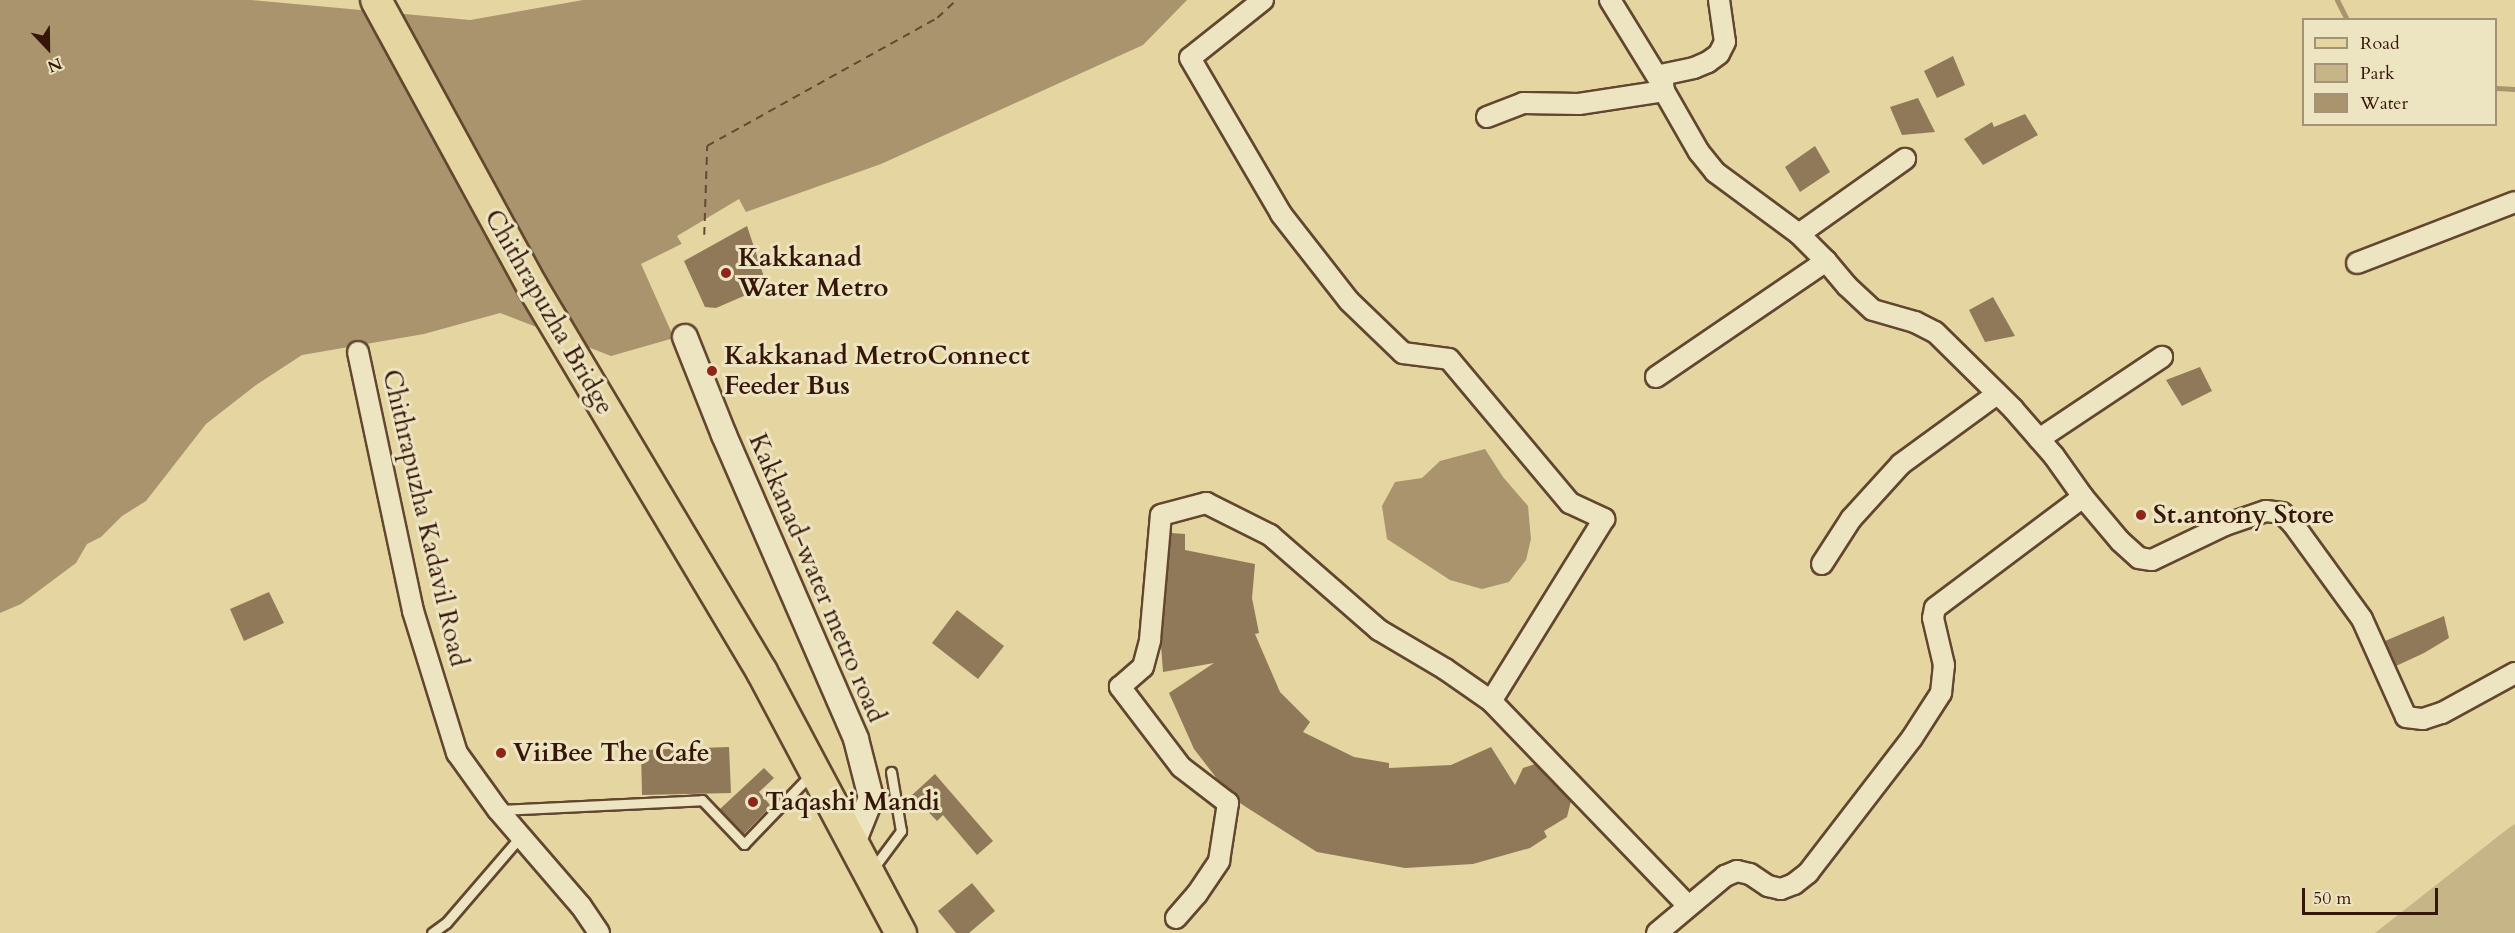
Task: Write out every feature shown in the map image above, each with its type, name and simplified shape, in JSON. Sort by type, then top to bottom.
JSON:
[{"type":"main road","name":"Chithrapuzha Bridge","points":[[376,0],[531,286],[730,619],[901,933]]},
{"type":"street","points":[[1263,0],[1190,58],[1281,214],[1349,301],[1403,353],[1449,359],[1570,503],[1604,519],[1491,701]]},
{"type":"street","points":[[1610,0],[1663,87],[1699,153],[1715,172],[1798,234],[1827,261],[1846,286],[1873,310],[1915,322],[1935,332],[2039,439],[2083,497],[2126,547],[2139,558],[2152,560],[2225,525],[2266,511],[2282,513],[2293,524],[2362,619],[2406,717],[2423,719],[2442,713],[2515,674]]},
{"type":"street","points":[[1663,87],[1662,75],[1695,68],[1719,54],[1725,42],[1719,0]]},
{"type":"street","points":[[1487,117],[1523,103],[1579,104],[1663,87]]},
{"type":"street","points":[[1798,234],[1905,159]]},
{"type":"street","points":[[2357,263],[2515,202]]},
{"type":"street","points":[[1656,377],[1827,261]]},
{"type":"street","name":"Kakkanad-water metro road","points":[[685,337],[724,435],[856,739],[871,798],[853,843]]},
{"type":"street","name":"Chithrapuzha Kadavil Road","points":[[358,352],[413,611],[457,753],[498,810],[581,906],[599,933]]},
{"type":"street","points":[[2039,439],[2162,357]]},
{"type":"street","points":[[1822,564],[1851,519],[1901,464],[1997,394]]},
{"type":"street","points":[[1657,933],[1725,876],[1737,871],[1750,874],[1768,886],[1781,889],[1794,884],[1808,873],[1912,738],[1941,693],[1944,665],[1933,618],[1935,608],[1953,592],[2083,497]]},
{"type":"street","points":[[1176,918],[1197,894],[1219,861],[1228,803],[1181,767],[1120,687],[1143,667],[1150,640],[1161,515],[1206,503],[1270,535],[1379,630],[1445,669],[1491,701],[1687,906]]},
{"type":"lane","points":[[498,810],[702,800],[744,844],[814,770]]},
{"type":"lane","points":[[869,873],[901,831],[891,772]]},
{"type":"lane","points":[[432,933],[446,923],[520,837]]},
{"type":"green space","points":[[2515,824],[2515,933],[2375,933],[2510,827]]},
{"type":"water","points":[[0,0],[251,0],[470,20],[583,0],[1187,0],[1143,45],[881,164],[746,212],[641,264],[674,338],[611,356],[500,313],[424,334],[302,355],[256,385],[206,424],[146,501],[122,516],[101,537],[87,544],[76,563],[21,604],[0,613]]},
{"type":"water","points":[[1485,449],[1503,477],[1528,506],[1531,539],[1526,560],[1509,582],[1482,589],[1450,580],[1387,539],[1382,506],[1395,482],[1422,478],[1440,461]]},
{"type":"pier","points":[[739,199],[747,214],[683,246],[677,236]]},
{"type":"building","points":[[1953,56],[1965,85],[1937,98],[1924,71]]},
{"type":"building","points":[[1918,98],[1935,132],[1902,135],[1890,107]]},
{"type":"building","points":[[2025,114],[2038,135],[1983,165],[1964,139],[1992,122],[1994,127]]},
{"type":"building","points":[[1815,146],[1830,172],[1800,192],[1785,167]]},
{"type":"building","name":"Kakkanad Water Metro","points":[[747,226],[767,286],[716,308],[705,307],[684,261]]},
{"type":"building","points":[[1993,297],[2015,336],[1985,342],[1969,310]]},
{"type":"building","points":[[2200,367],[2212,391],[2182,406],[2166,380]]},
{"type":"building","points":[[1171,533],[1185,534],[1185,550],[1255,564],[1252,598],[1259,633],[1255,634],[1280,692],[1310,722],[1303,732],[1354,757],[1389,763],[1389,768],[1451,765],[1491,747],[1515,785],[1523,768],[1535,764],[1571,801],[1567,817],[1544,831],[1547,837],[1530,848],[1473,864],[1405,868],[1317,852],[1240,803],[1235,793],[1218,780],[1194,749],[1169,693],[1214,663],[1163,672],[1161,645]]},
{"type":"building","points":[[269,592],[284,623],[244,641],[230,609]]},
{"type":"building","points":[[957,610],[1004,646],[978,679],[932,643]]},
{"type":"building","points":[[2444,616],[2449,638],[2396,666],[2385,641]]},
{"type":"building","points":[[729,747],[731,793],[642,795],[641,750]]},
{"type":"building","points":[[764,768],[774,778],[759,792],[771,806],[744,834],[720,809]]},
{"type":"building","points":[[935,774],[993,841],[977,855],[943,815],[937,821],[912,795]]},
{"type":"building","points":[[972,883],[995,911],[969,933],[956,933],[938,911]]},
{"type":"waterway","points":[[2337,0],[2346,18]]},
{"type":"waterway","points":[[2497,88],[2515,89]]},
{"type":"ferry route","points":[[704,235],[707,146],[937,18],[956,0]]},
{"type":"place","name":"Kakkanad Water Metro","points":[[726,273]]},
{"type":"place","name":"Kakkanad MetroConnect Feeder Bus","points":[[712,371]]},
{"type":"place","name":"St.antony Store","points":[[2141,515]]},
{"type":"place","name":"ViiBee The Cafe","points":[[501,753]]},
{"type":"place","name":"Taqashi Mandi","points":[[753,802]]}]
